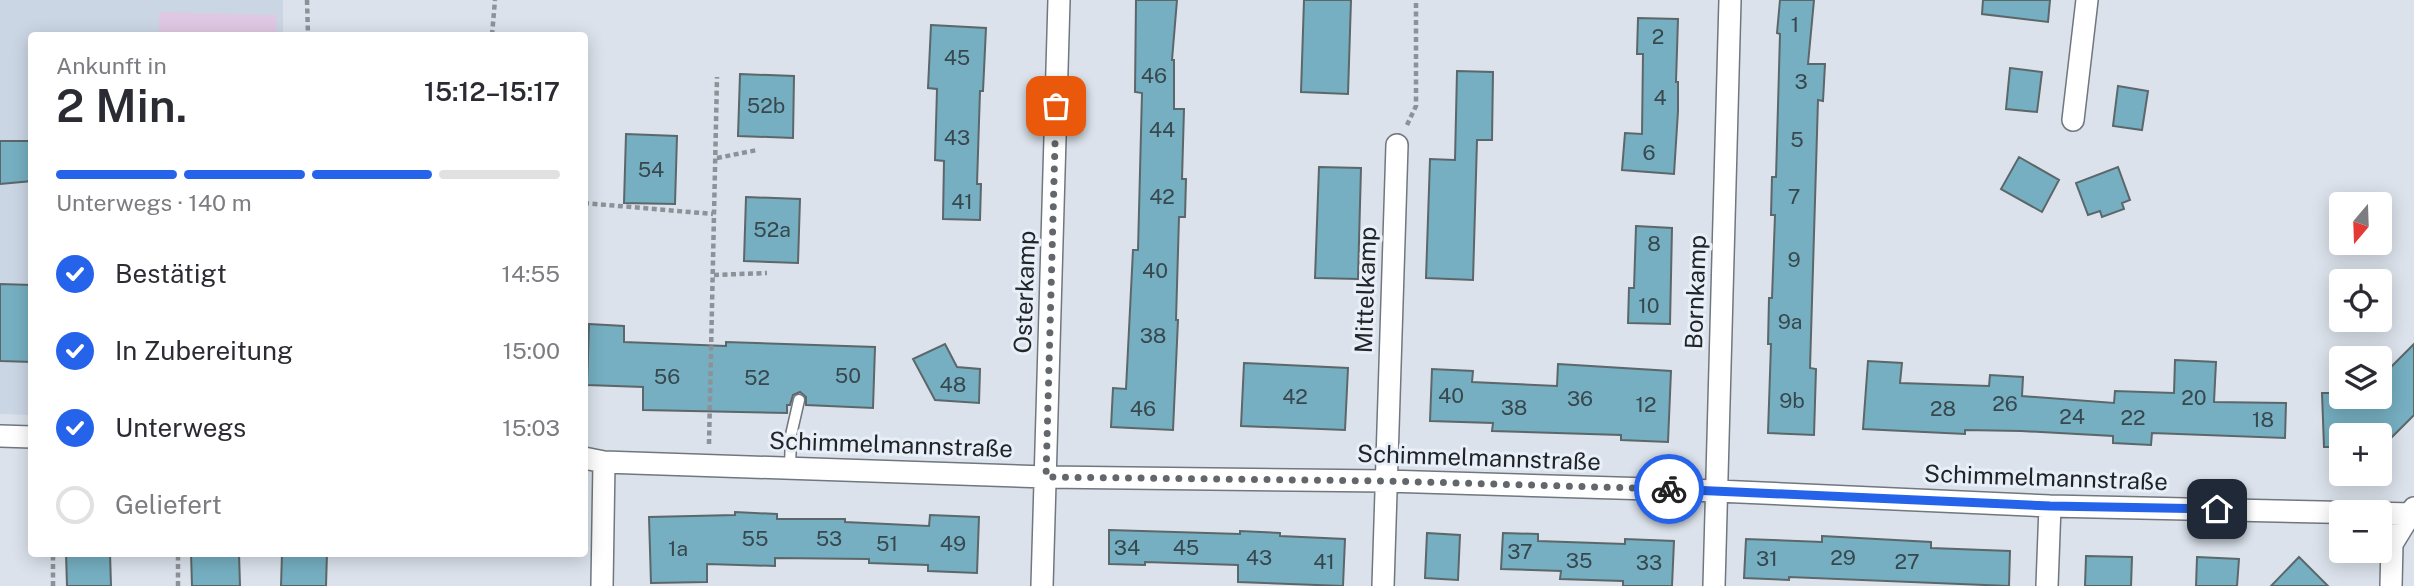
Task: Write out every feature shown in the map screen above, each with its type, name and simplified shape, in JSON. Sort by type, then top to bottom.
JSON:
[{"type":"street","name":"Osterkamp","points":[[1042,586],[1059,0]]},
{"type":"street","name":"Bornkamp","points":[[1714,586],[1730,0]]},
{"type":"street","points":[[2073,120],[2087,0]]},
{"type":"street","name":"Mittelkamp","points":[[1383,586],[1397,145]]},
{"type":"street","points":[[0,436],[28,438]]},
{"type":"street","name":"Schimmelmannstraße","points":[[594,460],[1046,477],[1386,481],[1717,491],[2050,506],[2412,512]]},
{"type":"street","points":[[594,460],[602,586]]},
{"type":"street","points":[[2047,586],[2050,506]]},
{"type":"street","points":[[2390,586],[2392,544],[2412,512]]},
{"type":"lane","points":[[790,468],[791,435],[799,400]]},
{"type":"path","points":[[307,0],[308,32]]},
{"type":"path","points":[[492,32],[495,0]]},
{"type":"path","points":[[1397,145],[1416,106],[1416,0]]},
{"type":"path","points":[[708,466],[717,77]]},
{"type":"path","points":[[717,158],[757,150]]},
{"type":"path","points":[[588,203],[713,214]]},
{"type":"path","points":[[714,275],[768,273]]},
{"type":"path","points":[[53,586],[54,557]]},
{"type":"path","points":[[178,557],[178,586]]},
{"type":"shaded area","points":[[0,0],[283,0],[283,32],[28,32],[28,415],[0,414]]},
{"type":"shaded area","points":[[159,12],[277,15],[276,32],[159,32]]},
{"type":"building","points":[[1136,0],[1177,0],[1172,60],[1174,109],[1184,109],[1182,179],[1186,179],[1185,217],[1179,217],[1173,430],[1111,427],[1113,388],[1126,389],[1133,250],[1138,250],[1142,93],[1135,92]]},
{"type":"building","points":[[1304,0],[1351,0],[1348,94],[1301,92]]},
{"type":"building","points":[[1780,0],[1814,0],[1808,64],[1825,64],[1823,101],[1818,100],[1810,368],[1816,369],[1814,435],[1768,433],[1771,344],[1768,344],[1769,298],[1772,298],[1775,215],[1771,215],[1772,177],[1776,177],[1780,34],[1777,33]]},
{"type":"building","points":[[1983,0],[2050,0],[2048,22],[1982,14]]},
{"type":"building","points":[[1638,18],[1678,19],[1678,111],[1674,174],[1622,170],[1625,133],[1642,134],[1643,54],[1637,54]]},
{"type":"building","points":[[931,25],[986,28],[983,91],[980,91],[977,184],[981,184],[980,220],[943,219],[944,161],[935,160],[937,89],[928,88]]},
{"type":"building","points":[[2010,68],[2042,72],[2037,112],[2006,109]]},
{"type":"building","points":[[1457,71],[1493,72],[1492,140],[1477,140],[1473,280],[1426,278],[1430,159],[1455,160]]},
{"type":"building","points":[[740,74],[794,76],[793,138],[738,136]]},
{"type":"building","points":[[2118,86],[2148,91],[2142,130],[2113,126]]},
{"type":"building","points":[[626,134],[677,136],[675,204],[624,203]]},
{"type":"building","points":[[0,141],[28,141],[28,181],[0,184]]},
{"type":"building","points":[[2019,157],[2059,180],[2042,212],[2001,189]]},
{"type":"building","points":[[1319,167],[1361,168],[1358,279],[1315,278]]},
{"type":"building","points":[[2118,167],[2130,200],[2122,203],[2124,209],[2102,217],[2100,211],[2088,215],[2076,183]]},
{"type":"building","points":[[746,197],[800,199],[798,263],[744,261]]},
{"type":"building","points":[[1636,226],[1672,228],[1670,324],[1628,323],[1629,288],[1634,288]]},
{"type":"building","points":[[0,284],[28,285],[28,362],[0,361]]},
{"type":"building","points":[[589,324],[624,326],[624,342],[875,347],[873,408],[806,405],[806,397],[800,392],[793,395],[790,405],[787,405],[787,413],[643,410],[643,387],[588,385]]},
{"type":"building","points":[[945,344],[957,367],[980,369],[979,403],[935,400],[913,359]]},
{"type":"building","points":[[2414,344],[2414,415],[2392,437],[2392,423],[2329,423],[2329,447],[2324,447],[2322,393],[2329,393],[2329,409],[2392,409],[2392,366]]},
{"type":"building","points":[[2175,360],[2216,362],[2214,402],[2286,403],[2285,438],[2152,433],[2151,445],[2113,443],[2113,436],[2021,431],[1965,430],[1965,434],[1863,429],[1868,361],[1902,363],[1900,383],[1989,386],[1990,375],[2023,377],[2022,396],[2114,403],[2115,391],[2174,393]]},
{"type":"building","points":[[1244,363],[1348,368],[1345,430],[1241,426]]},
{"type":"building","points":[[1558,364],[1671,371],[1668,442],[1621,440],[1621,435],[1492,431],[1493,423],[1430,421],[1432,369],[1473,371],[1472,382],[1557,386]]},
{"type":"building","points":[[735,512],[777,514],[777,519],[845,519],[845,522],[929,526],[930,515],[979,517],[977,573],[928,571],[928,565],[869,563],[869,559],[775,558],[775,566],[707,564],[707,582],[651,583],[649,517],[735,515]]},
{"type":"building","points":[[1109,530],[1240,534],[1240,531],[1345,539],[1343,586],[1238,582],[1238,565],[1145,562],[1145,565],[1109,564]]},
{"type":"building","points":[[1427,533],[1460,535],[1458,580],[1425,578]]},
{"type":"building","points":[[1503,533],[1538,534],[1538,541],[1625,544],[1625,539],[1674,541],[1672,586],[1623,586],[1623,581],[1560,579],[1561,571],[1501,569]]},
{"type":"building","points":[[1822,536],[1931,542],[1931,548],[2010,551],[2009,586],[1789,577],[1789,580],[1744,578],[1746,539],[1822,542]]},
{"type":"building","points":[[2086,556],[2132,557],[2131,586],[2085,586]]},
{"type":"building","points":[[66,557],[110,557],[111,586],[67,586]]},
{"type":"building","points":[[191,557],[239,557],[240,586],[192,586]]},
{"type":"building","points":[[282,557],[327,557],[326,586],[281,586]]},
{"type":"building","points":[[2197,557],[2239,559],[2237,586],[2196,586]]},
{"type":"building","points":[[2299,557],[2328,586],[2271,586]]},
{"type":"way so far","points":[[1056,106],[1046,477],[1386,481],[1669,489]]},
{"type":"route","points":[[1669,489],[2050,506],[2217,509]]}]
